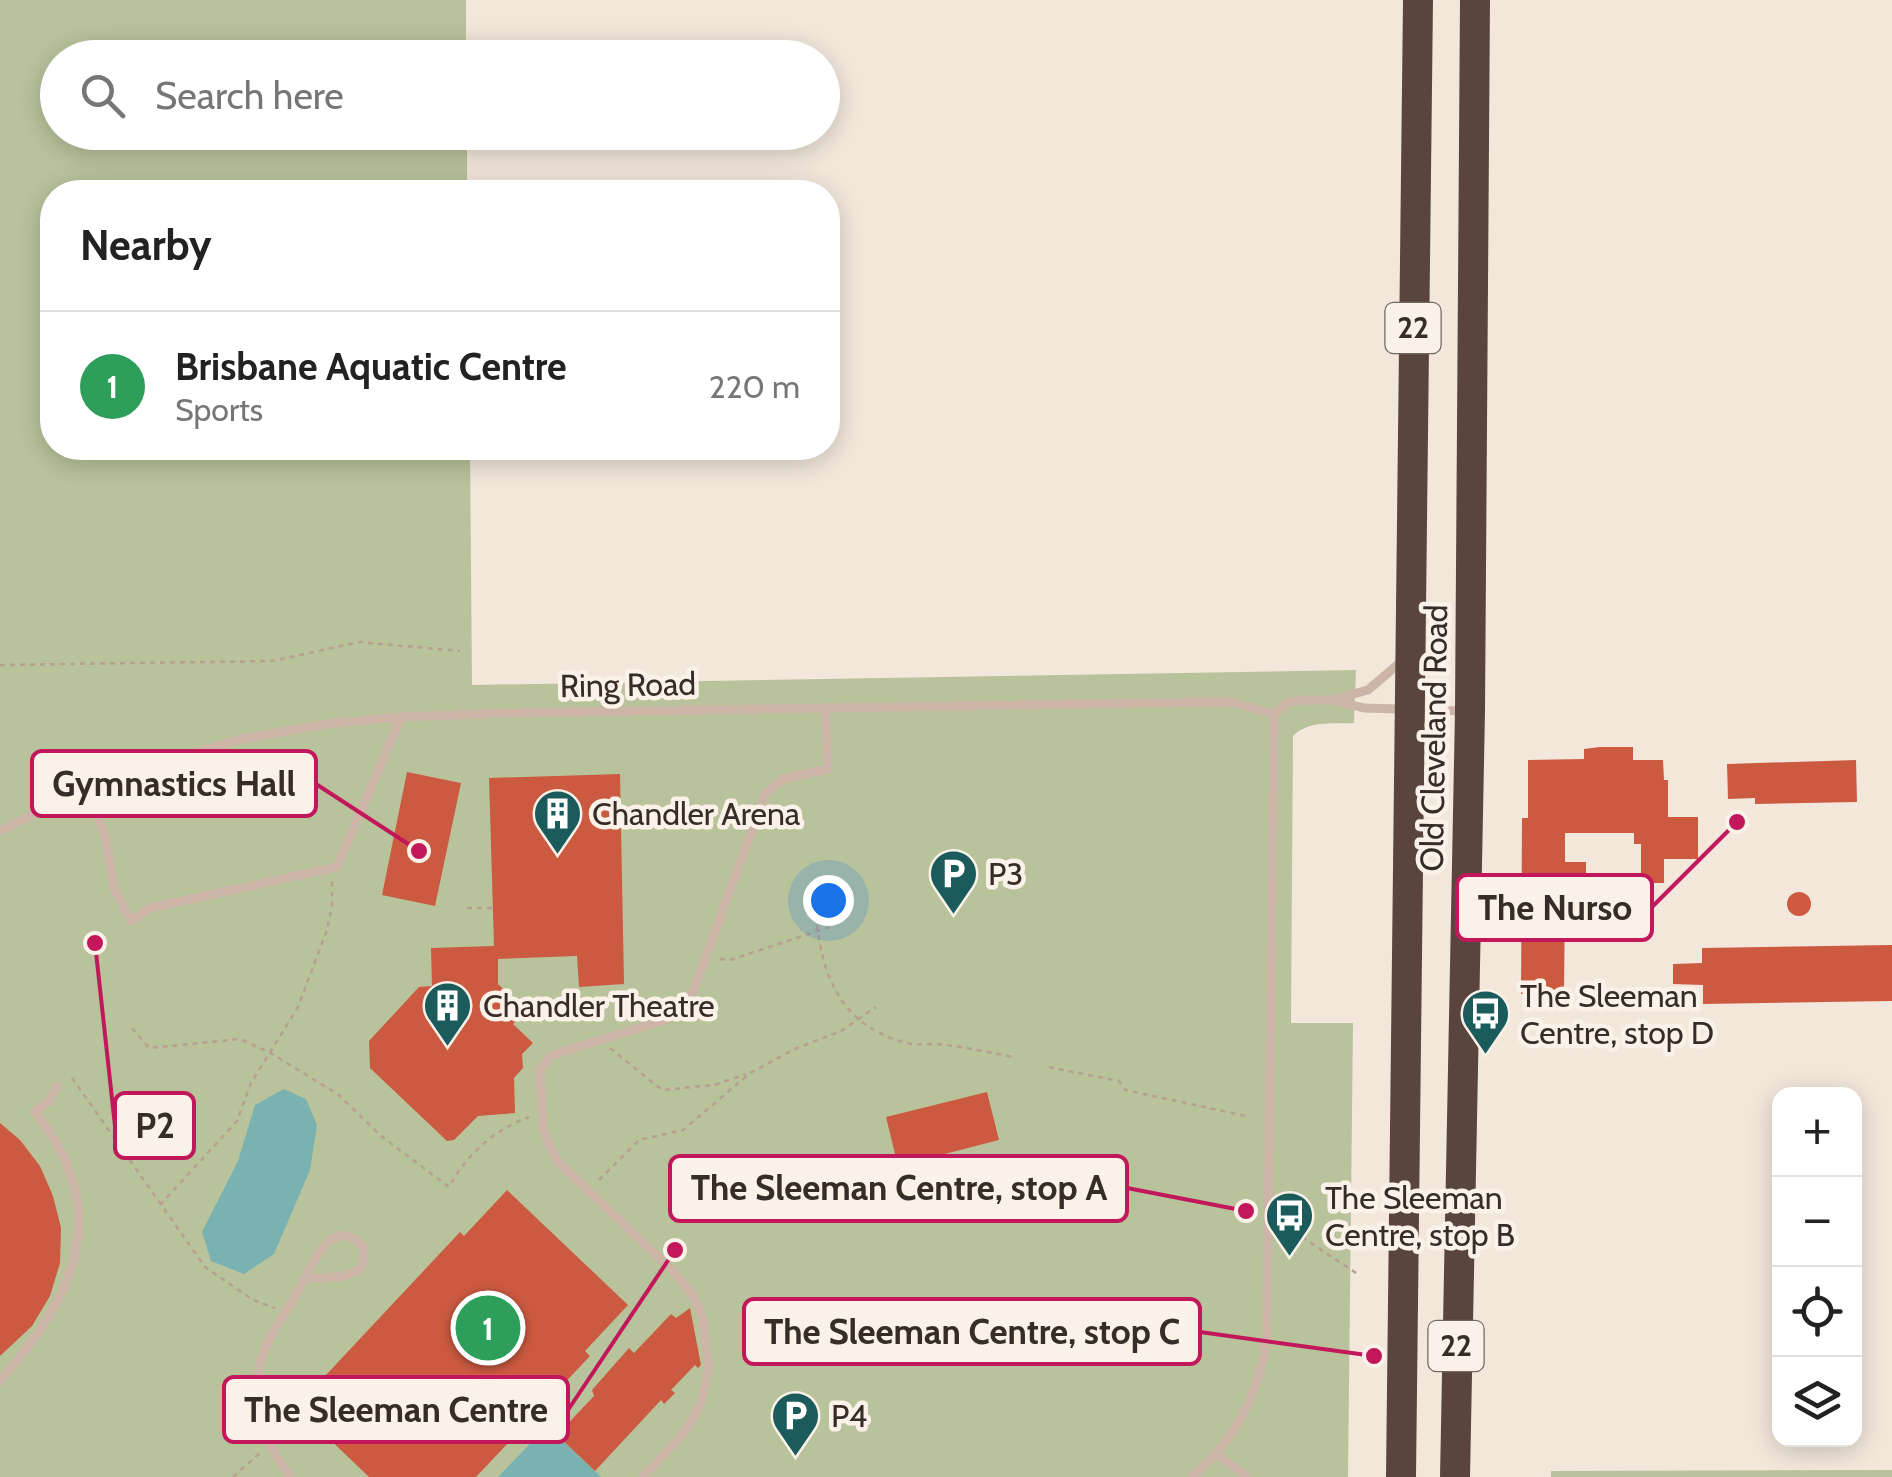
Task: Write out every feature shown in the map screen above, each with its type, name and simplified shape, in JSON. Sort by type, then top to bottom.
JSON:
[{"type":"highway","name":"Old Cleveland Road","points":[[1401,1477],[1418,0]]},
{"type":"highway","name":"Old Cleveland Road","points":[[1455,1477],[1470,711],[1475,0]]},
{"type":"lane","points":[[1192,1477],[1230,1439],[1251,1401],[1260,1378],[1267,1334],[1274,714],[1289,702],[1332,700],[1368,690],[1409,656]]},
{"type":"lane","points":[[1332,700],[1364,708],[1470,711]]},
{"type":"lane","name":"Ring Road","points":[[0,831],[88,790],[162,762],[242,739],[327,724],[402,717],[1230,702],[1274,714]]},
{"type":"lane","points":[[643,1477],[683,1434],[701,1404],[709,1367],[706,1331],[684,1283],[552,1153],[541,1115],[543,1062],[560,1052],[678,1014],[689,1004],[768,789],[784,779],[828,769],[825,708]]},
{"type":"lane","points":[[88,790],[110,856],[114,888],[131,921],[150,908],[337,867],[402,717]]},
{"type":"lane","points":[[0,1381],[52,1316],[77,1253],[77,1202],[68,1168],[35,1112],[50,1100],[57,1086]]},
{"type":"lane","points":[[291,1477],[269,1443],[257,1402],[259,1368],[286,1309],[304,1279],[329,1242],[351,1237],[364,1248],[363,1264],[353,1274],[304,1279]]},
{"type":"lane","points":[[1217,1454],[1247,1477]]},
{"type":"path","points":[[0,665],[273,661],[359,642],[460,651]]},
{"type":"path","points":[[160,1205],[237,1120],[251,1083],[298,1007],[327,930],[334,888],[330,869]]},
{"type":"path","points":[[814,885],[816,931],[832,986],[858,1020],[878,1034],[912,1044],[942,1044],[1014,1057]]},
{"type":"path","points":[[467,908],[493,908]]},
{"type":"path","points":[[699,978],[710,978],[716,959],[730,960],[833,926]]},
{"type":"path","points":[[604,1039],[615,1054],[662,1090],[714,1085],[750,1073],[858,1020],[876,1007]]},
{"type":"path","points":[[132,1028],[149,1048],[240,1039],[270,1052],[339,1095],[381,1136],[450,1187],[464,1160],[501,1131],[526,1117],[541,1115]]},
{"type":"path","points":[[1049,1066],[1119,1081],[1125,1090],[1246,1116]]},
{"type":"path","points":[[588,1192],[638,1140],[683,1130],[750,1073]]},
{"type":"path","points":[[72,1078],[205,1266],[253,1300],[286,1309]]},
{"type":"path","points":[[1292,1235],[1305,1239],[1356,1273]]},
{"type":"path","points":[[232,1477],[269,1443]]},
{"type":"green space","points":[[0,0],[466,0],[466,40],[40,40],[40,150],[467,150],[467,180],[40,180],[40,460],[470,460],[472,685],[1356,670],[1354,723],[1314,725],[1293,736],[1291,1023],[1353,1023],[1348,1477],[0,1477]]},
{"type":"green space","points":[[1892,1470],[1892,1477],[1551,1477],[1551,1471]]},
{"type":"water","points":[[284,1089],[306,1099],[317,1125],[310,1170],[274,1254],[244,1274],[211,1261],[202,1232],[238,1161],[255,1105]]},
{"type":"water","points":[[547,1426],[601,1477],[498,1477]]},
{"type":"building","points":[[1633,747],[1633,760],[1663,760],[1664,780],[1668,780],[1668,817],[1698,817],[1698,859],[1664,859],[1664,883],[1641,883],[1641,844],[1634,844],[1634,833],[1565,833],[1565,862],[1586,862],[1586,887],[1565,889],[1564,994],[1521,994],[1522,818],[1528,818],[1528,760],[1584,759],[1584,749]]},
{"type":"building","points":[[1856,760],[1857,802],[1755,804],[1755,798],[1728,799],[1727,764]]},
{"type":"building","points":[[407,772],[461,783],[435,906],[382,895]]},
{"type":"building","points":[[620,774],[624,984],[579,987],[577,956],[498,959],[498,984],[526,1011],[513,1024],[533,1043],[522,1054],[523,1068],[514,1078],[515,1113],[478,1116],[454,1140],[447,1141],[370,1068],[369,1041],[419,987],[432,986],[431,948],[494,946],[489,778]]},
{"type":"building","points":[[1799,892],[1808,895],[1808,913],[1799,916],[1790,913],[1787,904],[1790,895]]},
{"type":"building","points":[[1892,945],[1892,1001],[1703,1004],[1703,985],[1673,984],[1673,964],[1702,963],[1702,948]]},
{"type":"building","points":[[987,1092],[999,1140],[898,1166],[886,1117]]},
{"type":"building","points":[[0,1123],[20,1140],[40,1166],[61,1228],[60,1263],[50,1296],[32,1326],[0,1356]]},
{"type":"building","points":[[507,1190],[628,1305],[585,1351],[590,1356],[476,1477],[369,1477],[296,1407],[460,1232],[464,1236]]},
{"type":"building","points":[[690,1308],[701,1365],[695,1365],[671,1390],[675,1393],[664,1404],[661,1400],[595,1471],[557,1435],[594,1396],[592,1390],[629,1348],[634,1353],[671,1314],[676,1318]]},
{"type":"place","name":"The Nurso","points":[[1737,822]]},
{"type":"place","name":"Gymnastics Hall","points":[[419,851]]},
{"type":"place","name":"Chandler Arena","points":[[557,856]]},
{"type":"place","name":"P3","points":[[953,916]]},
{"type":"place","name":"P2","points":[[95,943]]},
{"type":"place","name":"Chandler Theatre","points":[[448,1048]]},
{"type":"place","name":"The Sleeman Centre, stop D","points":[[1485,1056]]},
{"type":"place","name":"The Sleeman Centre, stop A","points":[[1246,1211]]},
{"type":"place","name":"The Sleeman Centre","points":[[675,1250]]},
{"type":"place","name":"The Sleeman Centre, stop B","points":[[1290,1258]]},
{"type":"place","name":"Brisbane Aquatic Centre","points":[[488,1328]]},
{"type":"place","name":"The Sleeman Centre, stop C","points":[[1374,1356]]},
{"type":"place","name":"P4","points":[[796,1458]]}]
